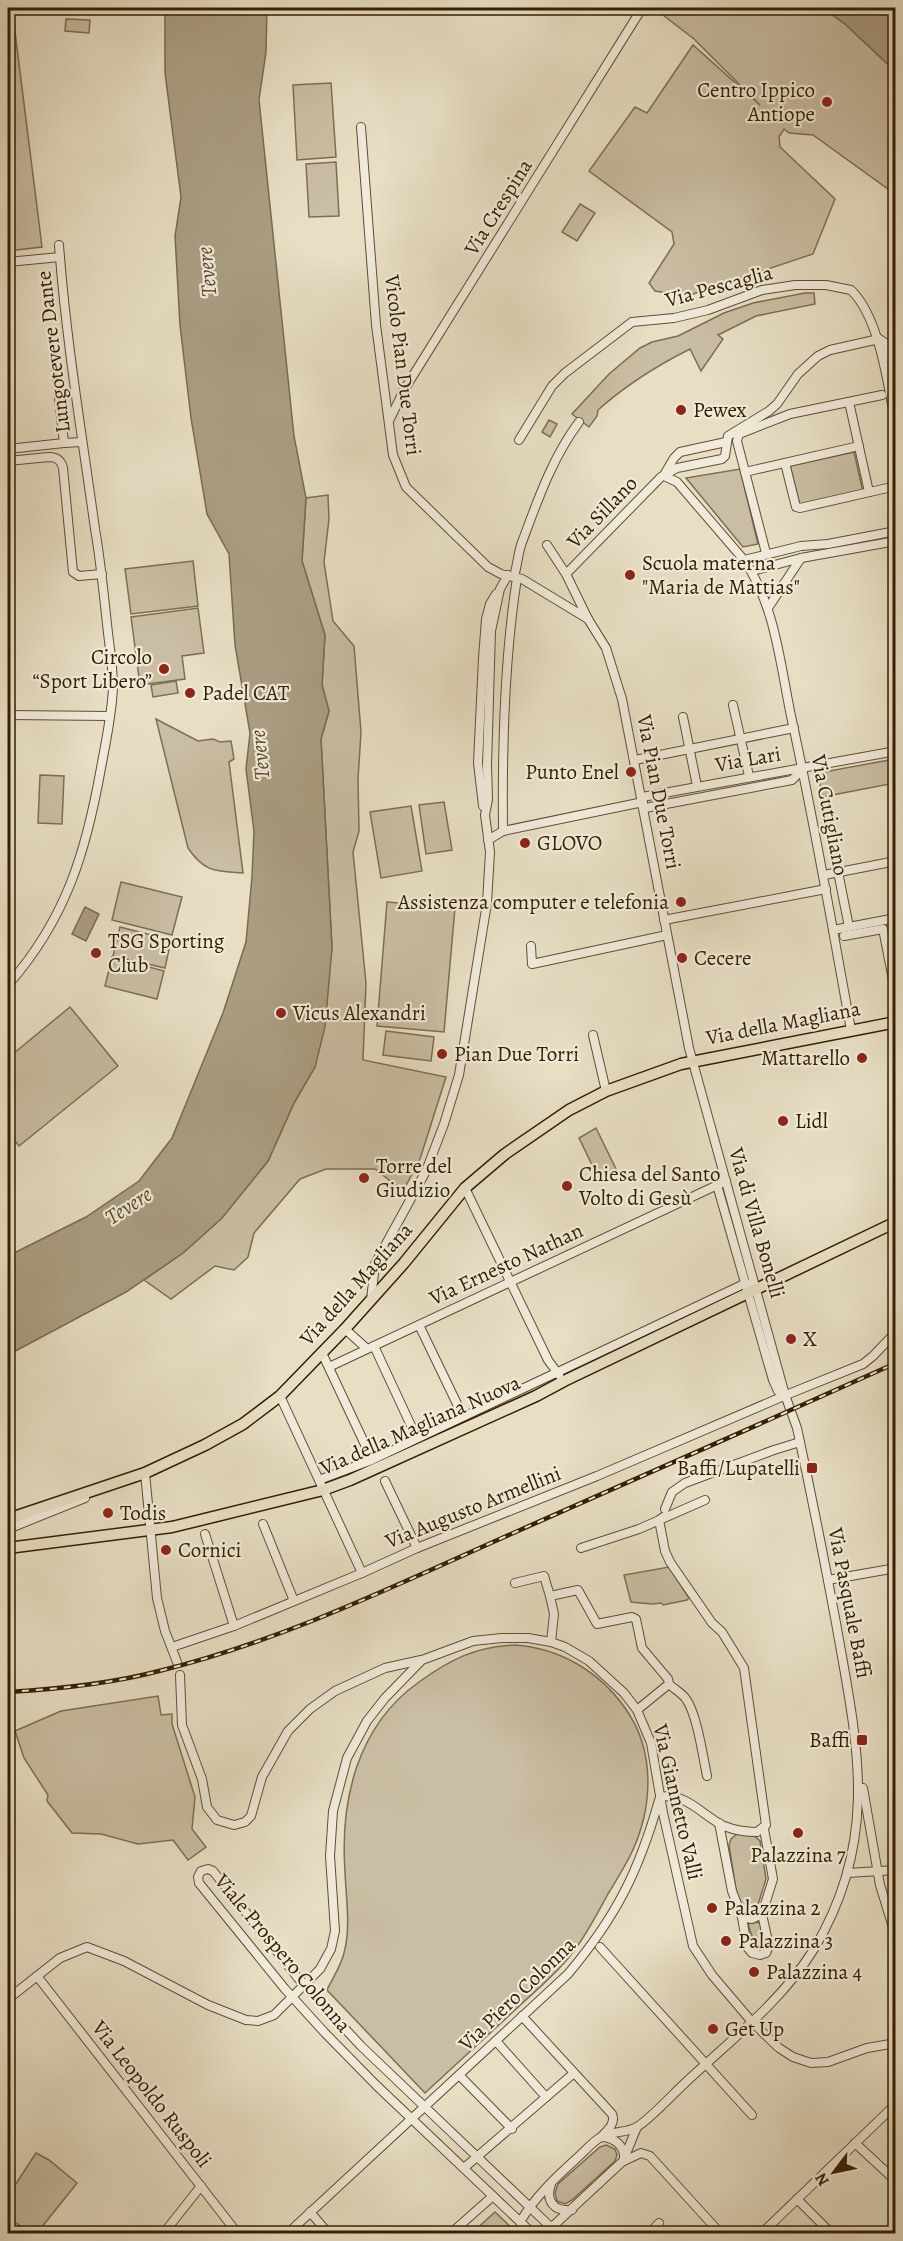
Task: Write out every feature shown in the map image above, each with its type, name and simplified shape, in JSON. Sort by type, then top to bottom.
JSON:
[{"type":"main road","name":"Via della Magliana","points":[[8,1519],[145,1473],[232,1430],[280,1395],[322,1353],[371,1301],[465,1188],[489,1166],[569,1110],[606,1091],[693,1061],[896,1022]]},
{"type":"main road","name":"Via della Magliana Nuova","points":[[10,1546],[150,1530],[203,1520],[375,1470],[536,1396],[560,1376],[896,1222]]},
{"type":"street","name":"Via Crespina","points":[[389,421],[410,380],[639,13]]},
{"type":"street","name":"Vicolo Pian Due Torri","points":[[361,127],[376,325],[393,455],[406,487],[488,567],[537,587],[588,619]]},
{"type":"street","name":"Lungotevere Dante","points":[[8,985],[38,945],[67,894],[78,867],[92,821],[110,716],[112,678],[102,574],[82,442],[59,245]]},
{"type":"street","name":"Lungotevere Dante","points":[[8,262],[60,257]]},
{"type":"street","name":"Via Pescaglia","points":[[519,440],[556,381],[635,321],[688,315],[762,290],[802,284],[826,285],[853,291],[879,339],[896,425]]},
{"type":"street","name":"Via Pescaglia","points":[[879,339],[887,344],[896,388]]},
{"type":"street","points":[[726,442],[728,436],[738,428],[769,411],[798,374],[818,356],[830,350],[879,339]]},
{"type":"street","name":"Lungotevere Dante","points":[[54,352],[64,443],[82,442]]},
{"type":"street","points":[[765,554],[737,441],[742,431],[790,414],[882,395]]},
{"type":"street","points":[[849,402],[869,492]]},
{"type":"street","points":[[503,831],[502,793],[513,576],[521,546],[550,471],[568,437],[579,422]]},
{"type":"street","name":"Via Sillano","points":[[566,574],[664,476],[677,468],[722,459],[725,456],[726,442],[680,452],[664,476]]},
{"type":"street","points":[[8,449],[64,443]]},
{"type":"street","points":[[745,472],[859,446]]},
{"type":"street","points":[[8,461],[54,457],[60,461],[63,468],[73,572],[79,576],[102,574]]},
{"type":"street","points":[[785,463],[796,507],[806,508],[896,486]]},
{"type":"street","name":"Via Cutigliano","points":[[664,476],[677,482],[744,560],[752,571],[768,608],[824,875],[851,1030]]},
{"type":"street","points":[[744,560],[801,546],[828,544],[896,531]]},
{"type":"street","points":[[752,571],[801,558],[896,541]]},
{"type":"street","name":"Via Pian Due Torri","points":[[547,545],[566,574],[588,619],[603,643],[613,667],[627,719],[693,1061]]},
{"type":"street","points":[[768,608],[801,558]]},
{"type":"street","points":[[371,1301],[375,1264],[426,1171],[448,1113],[459,1075],[486,910],[488,840],[485,815],[488,799],[491,631],[500,589],[513,576]]},
{"type":"street","points":[[733,705],[749,776]]},
{"type":"street","points":[[8,715],[110,716]]},
{"type":"street","points":[[683,717],[697,786]]},
{"type":"street","points":[[634,760],[794,728]]},
{"type":"street","name":"Via Lari","points":[[643,802],[697,786],[896,751]]},
{"type":"street","points":[[488,840],[503,831],[643,802],[792,780],[803,769]]},
{"type":"street","points":[[824,875],[896,861]]},
{"type":"street","points":[[838,872],[849,927]]},
{"type":"street","points":[[664,920],[826,889]]},
{"type":"street","points":[[833,930],[894,923],[896,951]]},
{"type":"street","points":[[844,936],[883,929],[896,995]]},
{"type":"street","points":[[531,946],[532,964],[667,935]]},
{"type":"street","points":[[593,1035],[606,1091]]},
{"type":"street","name":"Via di Villa Bonelli","points":[[693,1061],[726,1181],[751,1289]]},
{"type":"street","name":"Via Ernesto Nathan","points":[[329,1367],[726,1181]]},
{"type":"street","name":"Via di Villa Bonelli","points":[[717,1185],[796,1423],[800,1442]]},
{"type":"street","points":[[465,1188],[548,1360],[560,1376]]},
{"type":"street","points":[[419,1325],[459,1408]]},
{"type":"street","points":[[345,1329],[370,1347],[414,1432]]},
{"type":"street","name":"Via Augusto Armellini","points":[[172,1647],[234,1626],[362,1574],[417,1548],[597,1476],[865,1363],[896,1332]]},
{"type":"street","points":[[322,1353],[369,1453]]},
{"type":"street","points":[[280,1395],[362,1574]]},
{"type":"street","points":[[719,1823],[732,1891],[742,1917],[749,1949],[754,1954],[766,1953],[769,1946],[762,1914],[773,1879],[764,1829],[766,1823],[744,1668],[722,1632],[712,1623],[670,1562],[665,1551],[663,1515],[672,1492],[685,1483],[800,1442]]},
{"type":"street","name":"Via Pasquale Baffi","points":[[800,1442],[853,1719],[859,1771]]},
{"type":"street","points":[[145,1473],[159,1607],[177,1662]]},
{"type":"street","name":"Via della Magliana","points":[[8,1528],[145,1473]]},
{"type":"street","points":[[385,1481],[417,1548]]},
{"type":"street","points":[[581,1548],[598,1544],[663,1515],[705,1500]]},
{"type":"street","points":[[263,1524],[294,1601]]},
{"type":"street","points":[[205,1534],[234,1626]]},
{"type":"street","points":[[828,1580],[896,1568]]},
{"type":"street","points":[[515,1583],[544,1576],[554,1614],[550,1642]]},
{"type":"street","points":[[550,1596],[578,1590],[597,1624],[632,1617],[636,1619],[642,1648],[668,1679],[669,1684],[687,1700],[707,1776]]},
{"type":"street","name":"Via Giannetto Valli","points":[[37,1976],[60,1958],[87,1947],[124,1961],[208,2005],[246,2020],[258,2021],[270,2017],[305,1985],[327,1959],[334,1939],[331,1825],[336,1791],[346,1758],[359,1733],[372,1713],[422,1660],[482,1640],[511,1637],[550,1642],[565,1647],[589,1661],[624,1693],[636,1710],[651,1743],[660,1797],[693,1947],[712,1975],[752,2022],[779,2048],[793,2057],[811,2063],[834,2060],[867,2048],[896,2043]]},
{"type":"street","points":[[180,1675],[182,1725],[203,1784],[207,1807],[218,1820],[234,1825],[245,1822],[251,1815],[262,1777],[288,1731],[310,1709],[335,1691],[385,1668],[422,1660]]},
{"type":"street","points":[[636,1710],[669,1684]]},
{"type":"street","points":[[859,1771],[878,1872],[896,1937]]},
{"type":"street","points":[[623,2161],[637,2127],[752,2022],[790,1982],[812,1951],[831,1915],[847,1873],[857,1826],[859,1771]]},
{"type":"street","points":[[660,1797],[677,1796],[719,1823],[733,1829],[756,1832],[764,1829]]},
{"type":"street","name":"Via Piero Colonna","points":[[286,2234],[568,1974],[605,1927],[623,1897],[645,1849],[660,1797]]},
{"type":"street","name":"Viale Prospero Colonna","points":[[533,2234],[350,2059],[292,1997],[199,1883],[198,1877],[201,1872],[208,1869],[213,1871],[305,1985],[362,2046],[555,2230]]},
{"type":"street","points":[[847,1873],[896,1870]]},
{"type":"street","points":[[742,1917],[752,1919],[762,1914]]},
{"type":"street","points":[[600,1947],[752,2115]]},
{"type":"street","points":[[8,1999],[37,1976]]},
{"type":"street","name":"Via Leopoldo Ruspoli","points":[[37,1976],[238,2234]]},
{"type":"street","points":[[520,2222],[530,2206],[552,2181],[602,2137],[612,2125],[613,2116],[522,2016]]},
{"type":"street","points":[[496,2041],[546,2097]]},
{"type":"street","points":[[464,2168],[574,2073]]},
{"type":"street","points":[[459,2075],[512,2128]]},
{"type":"street","points":[[761,2234],[896,2104]]},
{"type":"street","points":[[602,2137],[637,2127]]},
{"type":"street","points":[[602,2137],[611,2139],[620,2146],[625,2155],[623,2161]]},
{"type":"street","points":[[855,2143],[896,2181]]},
{"type":"street","points":[[456,2160],[468,2148]]},
{"type":"street","points":[[540,2234],[555,2230],[572,2210],[623,2161],[641,2153],[650,2156],[721,2234]]},
{"type":"street","points":[[552,2181],[548,2192],[550,2201],[561,2210],[572,2210]]},
{"type":"street","points":[[163,2234],[201,2186]]},
{"type":"street","points":[[450,2234],[493,2196]]},
{"type":"street","points":[[797,2199],[832,2234]]},
{"type":"street","points":[[310,2212],[329,2234]]},
{"type":"street","points":[[649,2234],[659,2223]]},
{"type":"street","points":[[8,2226],[18,2234]]},
{"type":"shaded area","points":[[8,8],[12,8],[42,247],[8,251]]},
{"type":"shaded area","points":[[654,8],[823,8],[845,24],[895,71],[895,194],[813,135],[789,133],[784,129],[779,137],[780,147],[835,199],[813,254],[687,296],[655,291],[649,283],[674,244],[672,232],[589,171],[635,107],[647,113],[693,45],[760,105],[694,39]]},
{"type":"shaded area","points":[[66,19],[90,20],[89,33],[65,31]]},
{"type":"shaded area","points":[[331,83],[336,157],[297,160],[293,85]]},
{"type":"shaded area","points":[[336,162],[339,216],[309,217],[306,164]]},
{"type":"shaded area","points":[[580,204],[595,213],[577,241],[562,232]]},
{"type":"shaded area","points":[[814,293],[815,304],[756,316],[718,335],[723,339],[701,371],[690,349],[653,369],[619,392],[598,410],[597,416],[589,427],[572,414],[609,374],[640,348],[652,342],[678,336],[724,313],[753,303]]},
{"type":"shaded area","points":[[549,420],[557,424],[550,437],[542,432]]},
{"type":"shaded area","points":[[854,452],[863,492],[800,506],[790,466]]},
{"type":"shaded area","points":[[740,469],[758,544],[743,547],[686,478]]},
{"type":"shaded area","points":[[328,495],[329,519],[324,562],[333,621],[354,646],[361,732],[358,779],[359,831],[353,852],[366,983],[363,1060],[446,1077],[420,1159],[403,1191],[375,1169],[326,1169],[300,1179],[254,1233],[248,1257],[234,1270],[215,1266],[171,1299],[144,1280],[183,1253],[222,1218],[268,1161],[294,1103],[315,1067],[332,948],[321,739],[329,711],[322,685],[325,635],[302,561],[306,498]]},
{"type":"shaded area","points":[[193,561],[198,606],[131,614],[125,569]]},
{"type":"shaded area","points":[[198,608],[204,653],[182,656],[185,679],[140,685],[131,617]]},
{"type":"shaded area","points":[[176,681],[178,693],[153,697],[151,685]]},
{"type":"shaded area","points":[[156,719],[198,741],[213,739],[220,742],[231,741],[234,759],[229,762],[243,873],[212,869],[200,862],[188,848]]},
{"type":"shaded area","points":[[895,759],[895,783],[822,797],[818,773]]},
{"type":"shaded area","points":[[40,775],[64,776],[62,824],[38,823]]},
{"type":"shaded area","points":[[444,802],[452,850],[426,854],[419,805]]},
{"type":"shaded area","points":[[411,806],[422,871],[381,878],[370,812]]},
{"type":"shaded area","points":[[121,882],[182,897],[172,935],[112,920]]},
{"type":"shaded area","points":[[387,902],[455,908],[444,1032],[377,1026]]},
{"type":"shaded area","points":[[120,927],[171,940],[165,968],[113,956]]},
{"type":"shaded area","points":[[112,957],[164,971],[157,999],[105,986]]},
{"type":"shaded area","points":[[70,1007],[118,1066],[19,1146],[8,1132],[8,1058]]},
{"type":"shaded area","points":[[386,1031],[434,1037],[431,1061],[383,1055]]},
{"type":"shaded area","points":[[596,1128],[616,1169],[598,1177],[579,1138]]},
{"type":"shaded area","points":[[669,1567],[689,1598],[687,1600],[663,1605],[661,1603],[631,1602],[624,1575]]},
{"type":"shaded area","points":[[515,1645],[547,1651],[577,1664],[603,1683],[625,1708],[642,1742],[646,1761],[648,1780],[644,1818],[628,1859],[586,1934],[570,1956],[544,1984],[425,2093],[327,1990],[341,1963],[346,1943],[348,1912],[344,1845],[350,1792],[367,1742],[381,1720],[398,1700],[419,1682],[453,1661],[488,1648]]},
{"type":"shaded area","points":[[158,1696],[161,1715],[172,1714],[172,1724],[195,1797],[192,1829],[206,1847],[188,1860],[173,1840],[138,1844],[101,1834],[72,1833],[47,1801],[48,1795],[24,1758],[15,1731],[61,1711]]},
{"type":"shaded area","points":[[737,1834],[752,1834],[760,1841],[766,1879],[756,1911],[752,1914],[743,1910],[736,1890],[729,1845],[731,1839]]},
{"type":"shaded area","points":[[761,1923],[765,1943],[761,1949],[755,1946],[748,1924]]},
{"type":"shaded area","points":[[606,2145],[615,2149],[617,2155],[615,2161],[572,2200],[565,2204],[557,2201],[555,2193],[558,2184],[600,2147]]},
{"type":"shaded area","points":[[36,2153],[49,2160],[77,2183],[37,2233],[31,2233],[8,2218],[8,2196]]},
{"type":"shaded area","points":[[495,2212],[517,2233],[472,2233]]},
{"type":"water","name":"Tevere","points":[[165,8],[267,8],[266,52],[259,100],[294,436],[306,498],[302,561],[325,635],[322,685],[329,711],[321,739],[332,948],[325,1027],[315,1067],[294,1103],[268,1161],[222,1218],[183,1253],[126,1292],[8,1355],[8,1256],[86,1217],[139,1181],[172,1138],[223,1013],[246,942],[254,831],[246,769],[250,733],[235,645],[229,554],[207,514],[191,418],[180,325],[175,236],[181,197],[165,73]]},
{"type":"water","points":[[823,8],[895,8],[895,71],[845,24]]},
{"type":"water","points":[[85,907],[99,914],[86,941],[72,934]]},
{"type":"railway","points":[[8,1692],[84,1685],[140,1676],[247,1645],[376,1594],[896,1363]]},
{"type":"place","name":"Centro Ippico Antiope","points":[[827,102]]},
{"type":"place","name":"Pewex","points":[[681,410]]},
{"type":"place","name":"Scuola materna \"Maria de Mattias\"","points":[[630,575]]},
{"type":"place","name":"Circolo “Sport Libero”","points":[[164,669]]},
{"type":"place","name":"Padel CAT","points":[[190,693]]},
{"type":"place","name":"Punto Enel","points":[[631,772]]},
{"type":"place","name":"GLOVO","points":[[525,843]]},
{"type":"place","name":"Assistenza computer e telefonia","points":[[681,902]]},
{"type":"place","name":"TSG Sporting Club","points":[[96,953]]},
{"type":"place","name":"Cecere","points":[[682,958]]},
{"type":"place","name":"Vicus Alexandri","points":[[281,1013]]},
{"type":"place","name":"Pian Due Torri","points":[[442,1054]]},
{"type":"place","name":"Mattarello","points":[[862,1058]]},
{"type":"place","name":"Lidl","points":[[783,1121]]},
{"type":"place","name":"Torre del Giudizio","points":[[364,1178]]},
{"type":"place","name":"Chiesa del Santo Volto di Gesù","points":[[567,1186]]},
{"type":"place","name":"X","points":[[791,1339]]},
{"type":"place","name":"Baffi/Lupatelli","points":[[812,1468]]},
{"type":"place","name":"Todis","points":[[108,1513]]},
{"type":"place","name":"Cornici","points":[[166,1550]]},
{"type":"place","name":"Baffi","points":[[862,1740]]},
{"type":"place","name":"Palazzina 7","points":[[798,1833]]},
{"type":"place","name":"Palazzina 2","points":[[712,1908]]},
{"type":"place","name":"Palazzina 3","points":[[726,1941]]},
{"type":"place","name":"Palazzina 4","points":[[754,1972]]},
{"type":"place","name":"Get Up","points":[[713,2029]]}]
